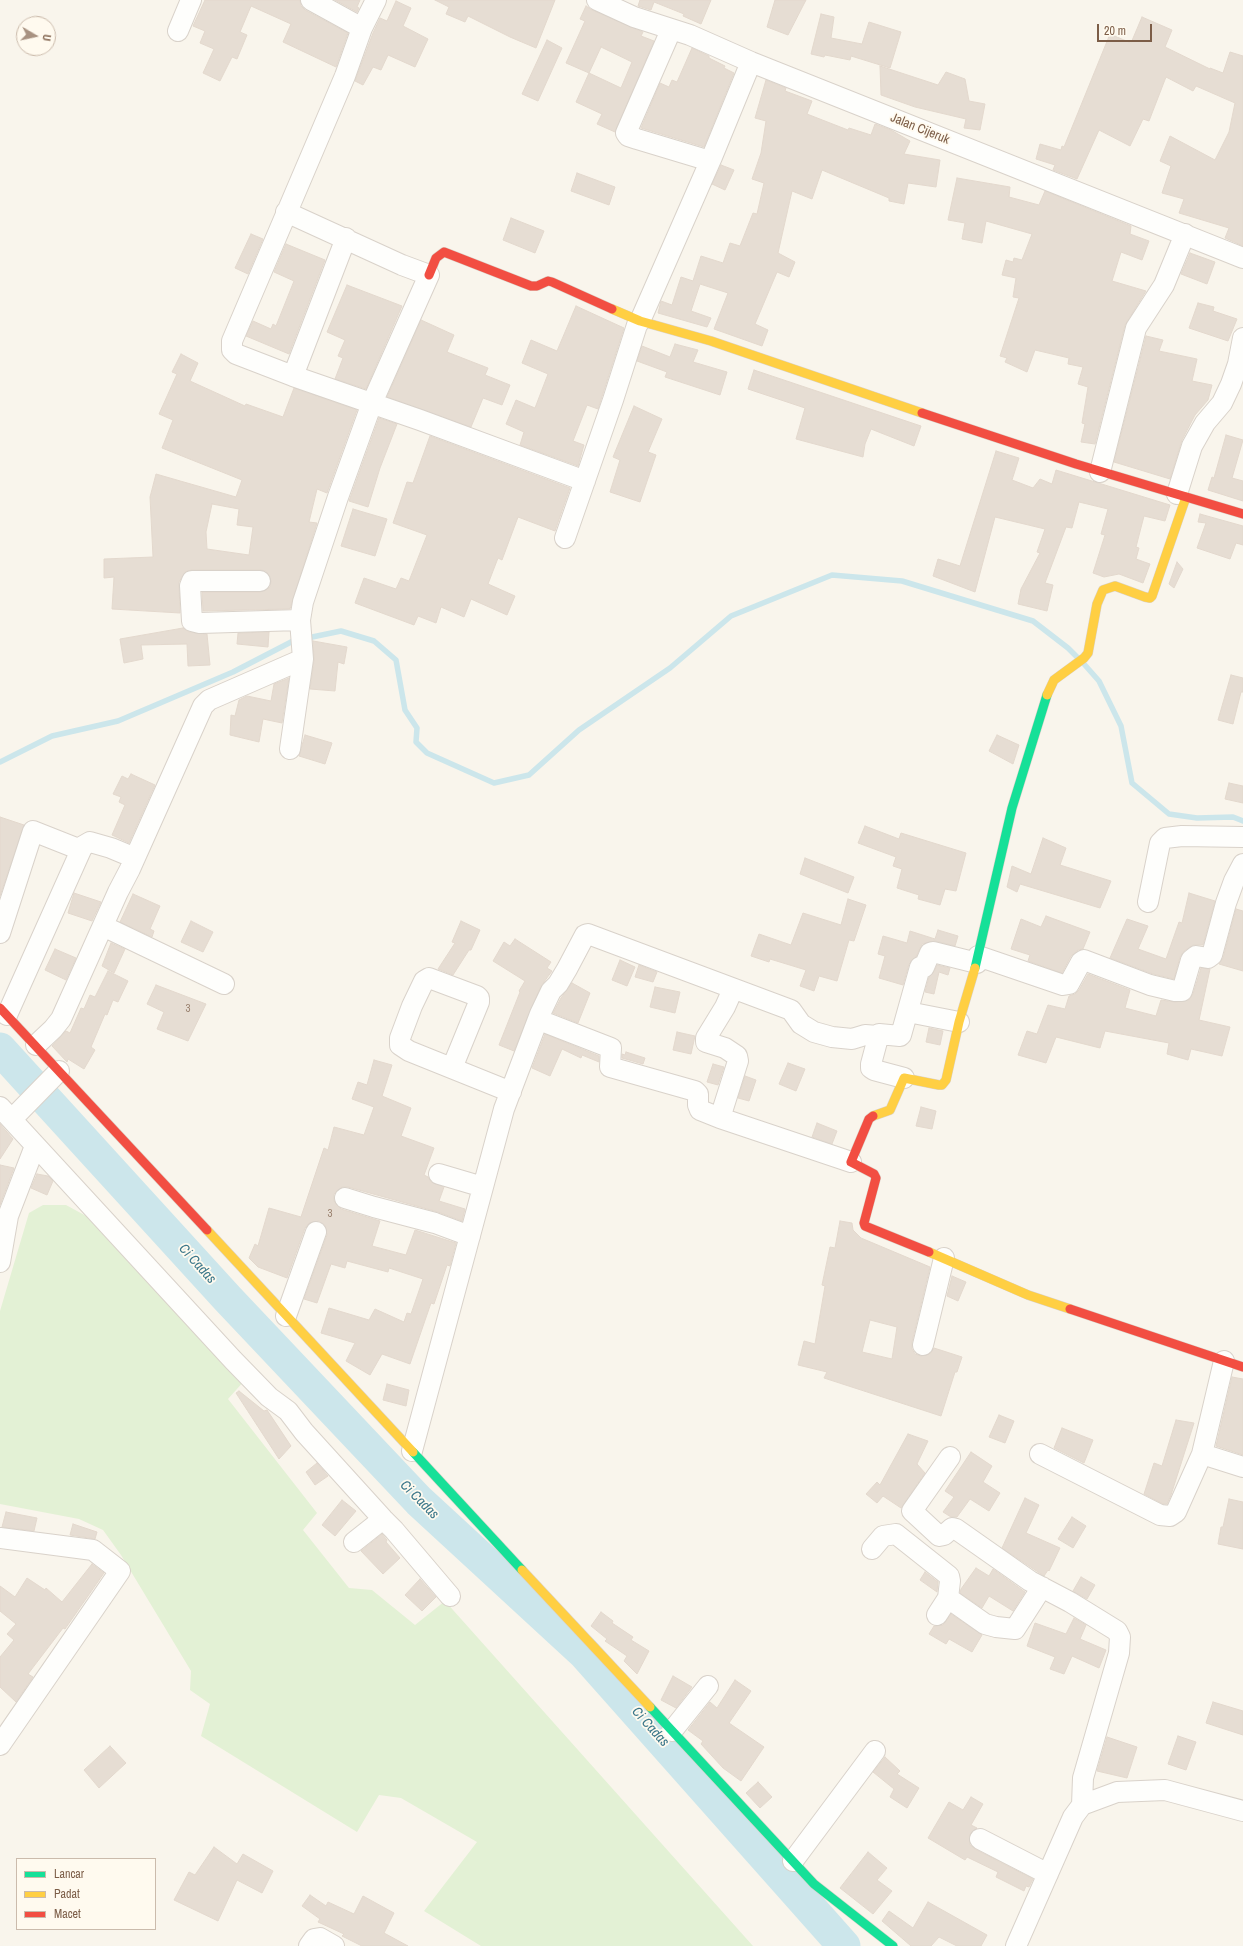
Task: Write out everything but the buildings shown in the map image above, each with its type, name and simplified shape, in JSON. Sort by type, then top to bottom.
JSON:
[{"type":"street","points":[[178,31],[191,0]]},
{"type":"street","points":[[311,0],[362,28]]},
{"type":"street","points":[[376,0],[362,28],[345,76],[232,342],[232,350],[236,354],[293,376],[372,403],[585,481]]},
{"type":"street","name":"Jalan Cijeruk","points":[[597,0],[634,17],[690,35],[751,62],[1243,258]]},
{"type":"street","points":[[671,30],[626,132],[628,136],[636,139],[710,161]]},
{"type":"street","points":[[565,538],[637,325],[710,161],[751,62]]},
{"type":"street","points":[[286,212],[346,238],[402,265],[429,274]]},
{"type":"street","points":[[1100,472],[1136,328],[1164,285],[1185,234]]},
{"type":"street","points":[[293,376],[346,238]]},
{"type":"street","points":[[290,749],[303,655],[300,623],[303,602],[372,403],[429,274],[439,254],[446,252],[532,286],[537,286],[548,281],[552,282],[640,321],[711,341],[1100,472],[1243,514]]},
{"type":"street","points":[[878,1036],[872,1068],[904,1078],[939,1085],[944,1083],[977,959],[1012,808],[1049,690],[1054,680],[1084,658],[1090,648],[1097,604],[1102,590],[1115,586],[1145,597],[1150,598],[1152,596],[1181,496],[1192,446],[1205,423],[1222,404],[1238,364],[1243,338]]},
{"type":"street","points":[[260,581],[192,581],[190,586],[192,621],[195,623],[300,623]]},
{"type":"street","points":[[36,1045],[61,1019],[205,702],[303,655]]},
{"type":"street","points":[[0,933],[34,831],[81,850]]},
{"type":"street","points":[[1148,902],[1160,843],[1166,838],[1182,836],[1243,837]]},
{"type":"street","points":[[135,858],[111,848],[90,842],[83,846],[3,1012],[36,1045],[56,1074],[286,1316],[814,1884],[894,1946]]},
{"type":"street","points":[[412,1451],[504,1109],[551,991],[558,984],[567,970],[582,938],[588,934],[791,1010],[801,1024],[814,1032],[832,1037],[852,1039],[865,1035],[878,1036],[879,1034],[900,1036],[908,1012],[918,970],[920,967],[925,965],[930,953],[932,952],[977,959],[1063,985],[1070,984],[1081,962],[1084,960],[1150,985],[1182,991],[1191,960],[1196,956],[1208,958],[1212,955],[1226,903],[1234,881],[1243,864]]},
{"type":"street","points":[[103,926],[224,984]]},
{"type":"street","points":[[452,1068],[479,1002],[479,998],[429,978],[424,981],[412,1006],[400,1038],[400,1045],[409,1051],[511,1092]]},
{"type":"street","points":[[720,1118],[738,1061],[737,1056],[725,1048],[706,1042],[706,1038],[733,989]]},
{"type":"street","points":[[908,1012],[959,1022]]},
{"type":"street","points":[[539,1020],[611,1048],[610,1067],[695,1091],[698,1094],[698,1108],[720,1118],[851,1162],[874,1174],[876,1178],[865,1226],[944,1258],[1028,1295],[1243,1367]]},
{"type":"street","points":[[56,1074],[10,1113],[35,1146],[197,1318],[233,1360],[269,1397],[288,1411],[304,1432],[383,1520],[394,1530],[450,1596]]},
{"type":"street","points":[[851,1162],[869,1119],[890,1110],[904,1078]]},
{"type":"street","points":[[0,1262],[4,1215],[35,1146]]},
{"type":"street","points":[[439,1174],[483,1187]]},
{"type":"street","points":[[345,1198],[435,1223],[470,1236]]},
{"type":"street","points":[[286,1316],[316,1232]]},
{"type":"street","points":[[923,1345],[944,1258]]},
{"type":"street","points":[[1040,1454],[1160,1515],[1170,1516],[1176,1512],[1202,1454],[1224,1361]]},
{"type":"street","points":[[1202,1454],[1243,1467]]},
{"type":"street","points":[[872,1549],[884,1536],[896,1534],[950,1457]]},
{"type":"street","points":[[912,1511],[939,1536],[942,1536],[950,1529],[955,1528],[1030,1581],[1113,1627],[1117,1631],[1120,1637],[1119,1653],[1083,1778],[1082,1805]]},
{"type":"street","points":[[354,1542],[383,1520]]},
{"type":"street","points":[[896,1534],[948,1576],[950,1581],[948,1598],[937,1615]]},
{"type":"street","points":[[0,1538],[93,1550],[120,1571],[0,1745]]},
{"type":"street","points":[[948,1598],[985,1624],[996,1627],[1015,1628],[1042,1587]]},
{"type":"street","points":[[672,1731],[708,1686]]},
{"type":"street","points":[[793,1861],[874,1751]]},
{"type":"street","points":[[1016,1946],[1073,1817],[1082,1805],[1117,1792],[1165,1790],[1243,1811]]},
{"type":"street","points":[[980,1839],[1048,1874]]},
{"type":"street","points":[[309,1946],[314,1939],[320,1938],[334,1946]]},
{"type":"green space","points":[[43,1205],[66,1205],[88,1217],[245,1380],[228,1399],[317,1513],[303,1530],[349,1588],[372,1590],[415,1625],[445,1601],[753,1946],[481,1946],[424,1911],[477,1842],[401,1798],[379,1795],[357,1832],[201,1736],[210,1704],[190,1690],[191,1671],[121,1555],[103,1530],[79,1519],[0,1504],[0,1311],[29,1213]]},
{"type":"waterway","points":[[0,762],[52,736],[118,721],[233,672],[293,641],[341,631],[374,641],[396,660],[405,710],[417,728],[416,742],[427,753],[494,783],[529,775],[579,730],[670,668],[731,616],[832,575],[902,581],[1033,621],[1068,648],[1077,657]]},
{"type":"waterway","points":[[1084,664],[1099,681],[1121,726],[1132,783],[1169,814],[1197,818],[1233,817],[1243,821]]},
{"type":"waterway","name":"Ci Cadas","points":[[0,1049],[228,1299],[419,1501],[584,1653],[844,1946]]},
{"type":"traffic: fast","points":[[975,968],[1012,808],[1047,695]]},
{"type":"traffic: fast","points":[[413,1452],[522,1570]]},
{"type":"traffic: fast","points":[[650,1707],[814,1884],[893,1946]]},
{"type":"traffic: slow","points":[[612,309],[640,321],[711,341],[922,413]]},
{"type":"traffic: slow","points":[[1047,695],[1054,680],[1084,658],[1088,653],[1097,604],[1103,590],[1115,586],[1145,597],[1150,598],[1152,596],[1186,497]]},
{"type":"traffic: slow","points":[[873,1116],[890,1110],[904,1078],[939,1085],[942,1085],[946,1080],[959,1022],[975,968]]},
{"type":"traffic: slow","points":[[207,1230],[413,1452]]},
{"type":"traffic: slow","points":[[929,1252],[1028,1295],[1070,1309]]},
{"type":"traffic: slow","points":[[522,1570],[650,1707]]},
{"type":"traffic: jam","points":[[429,275],[436,258],[444,252],[531,286],[537,286],[548,281],[552,282],[612,309]]},
{"type":"traffic: jam","points":[[922,413],[1076,464],[1243,514]]},
{"type":"traffic: jam","points":[[0,1008],[207,1230]]},
{"type":"traffic: jam","points":[[873,1116],[869,1119],[851,1162],[874,1174],[876,1178],[864,1223],[865,1226],[929,1252]]},
{"type":"traffic: jam","points":[[1070,1309],[1243,1367]]}]
